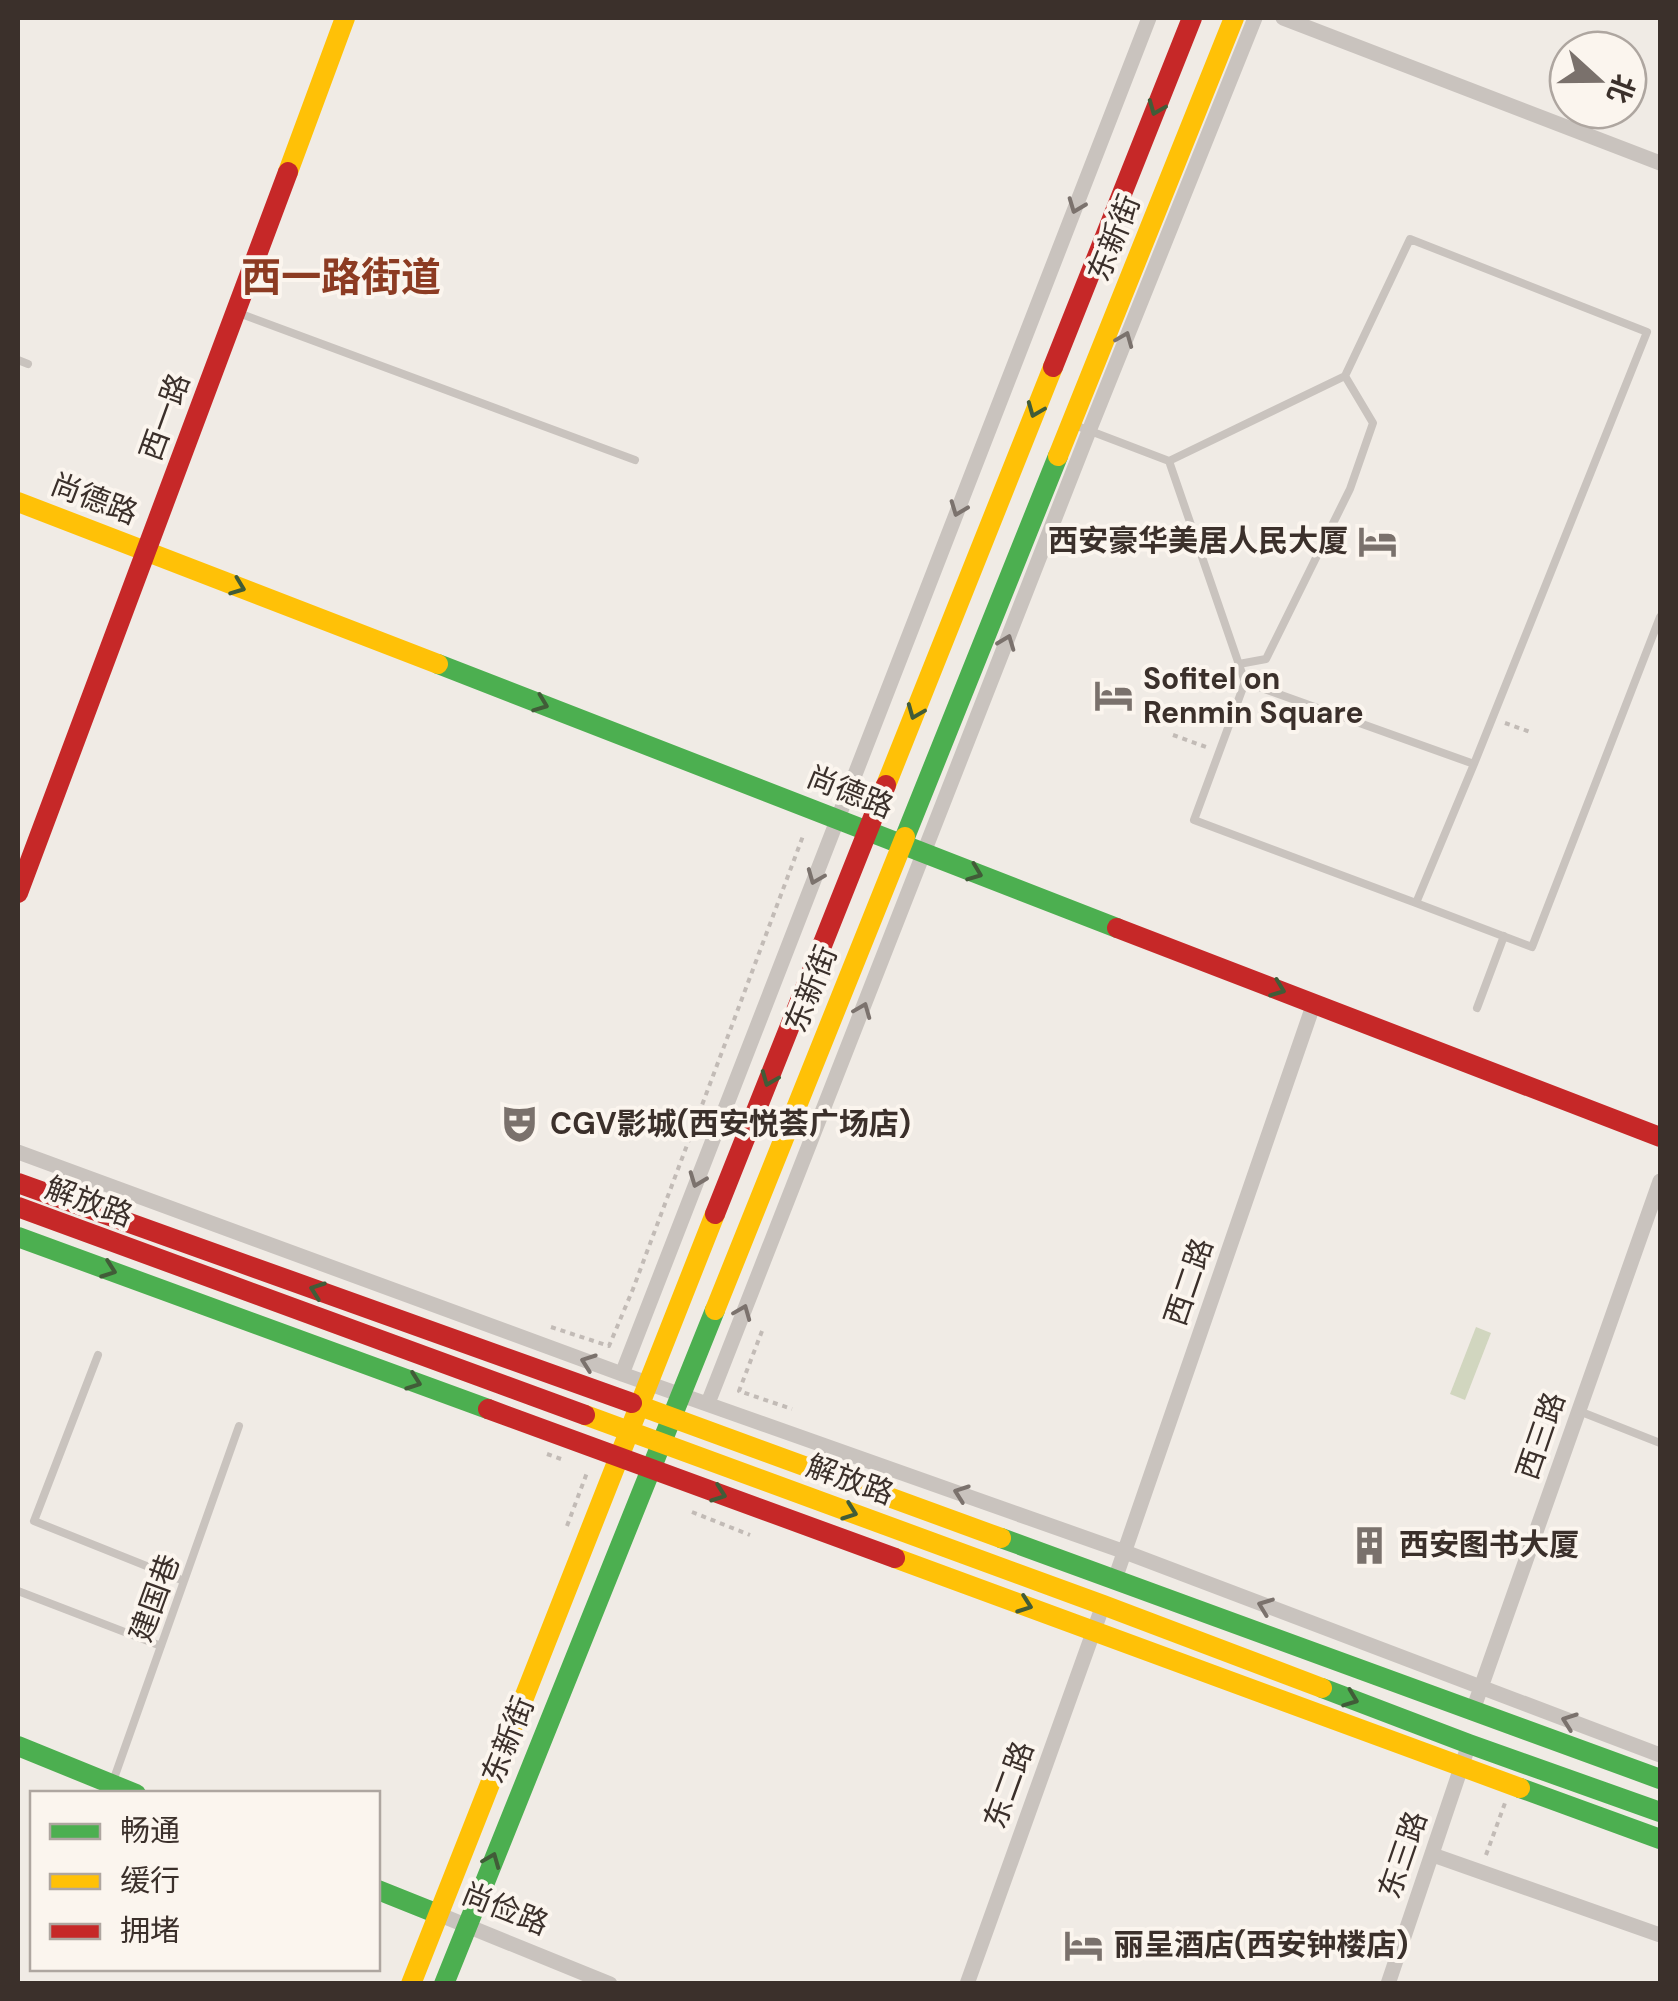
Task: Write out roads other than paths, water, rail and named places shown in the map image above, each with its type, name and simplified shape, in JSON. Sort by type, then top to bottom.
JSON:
[{"type":"main road","name":"西一路","points":[[18,893],[345,18]]},
{"type":"main road","name":"东新街","points":[[412,1984],[1192,18]]},
{"type":"main road","name":"东新街","points":[[444,1984],[902,845],[1080,427],[1234,18]]},
{"type":"main road","name":"尚德路","points":[[18,502],[1660,1136]]},
{"type":"main road","name":"解放路","points":[[18,1182],[1660,1779]]},
{"type":"main road","name":"解放路","points":[[18,1207],[1660,1812]]},
{"type":"main road","points":[[18,1237],[1660,1839]]},
{"type":"main road","points":[[18,1746],[129,1791]]},
{"type":"main road","name":"尚俭路","points":[[380,1891],[438,1914]]},
{"type":"street","points":[[622,1374],[1149,18]]},
{"type":"street","points":[[708,1403],[924,854],[1080,427],[1254,18]]},
{"type":"street","points":[[1283,18],[1660,163]]},
{"type":"street","name":"西二路","points":[[1115,1579],[1314,1002]]},
{"type":"street","points":[[18,1152],[622,1374],[1125,1552],[1660,1755]]},
{"type":"street","name":"西三路","points":[[1473,1710],[1660,1181]]},
{"type":"street","name":"东二路","points":[[968,1984],[1103,1604]]},
{"type":"street","name":"东三路","points":[[1388,1984],[1469,1744]]},
{"type":"street","points":[[1433,1856],[1660,1935]]},
{"type":"street","name":"尚俭路","points":[[438,1914],[610,1984]]},
{"type":"lane","points":[[1080,427],[1169,461],[1346,376],[1410,239],[1647,332],[1416,902]]},
{"type":"lane","points":[[236,312],[635,460]]},
{"type":"lane","points":[[18,360],[28,364]]},
{"type":"lane","points":[[1238,664],[1266,659],[1350,489],[1372,423],[1346,376]]},
{"type":"lane","points":[[1169,461],[1245,682],[1194,820],[1532,947],[1660,617]]},
{"type":"lane","points":[[1245,682],[1474,764]]},
{"type":"lane","points":[[1477,1008],[1504,936]]},
{"type":"lane","points":[[98,1355],[34,1521],[184,1581]]},
{"type":"lane","points":[[1579,1411],[1660,1443]]},
{"type":"lane","name":"建国巷","points":[[112,1784],[240,1426]]},
{"type":"lane","points":[[18,1591],[161,1646]]},
{"type":"place","name":"西安豪华美居人民大厦","points":[[1378,541]]},
{"type":"place","name":"Sofitel on Renmin Square","points":[[1113,696]]},
{"type":"place","name":"CGV影城(西安悦荟广场店)","points":[[520,1124]]},
{"type":"place","name":"西安图书大厦","points":[[1369,1545]]},
{"type":"place","name":"丽呈酒店(西安钟楼店)","points":[[1084,1945]]},
{"type":"district","name":"西一路街道","points":[[341,277]]}]
